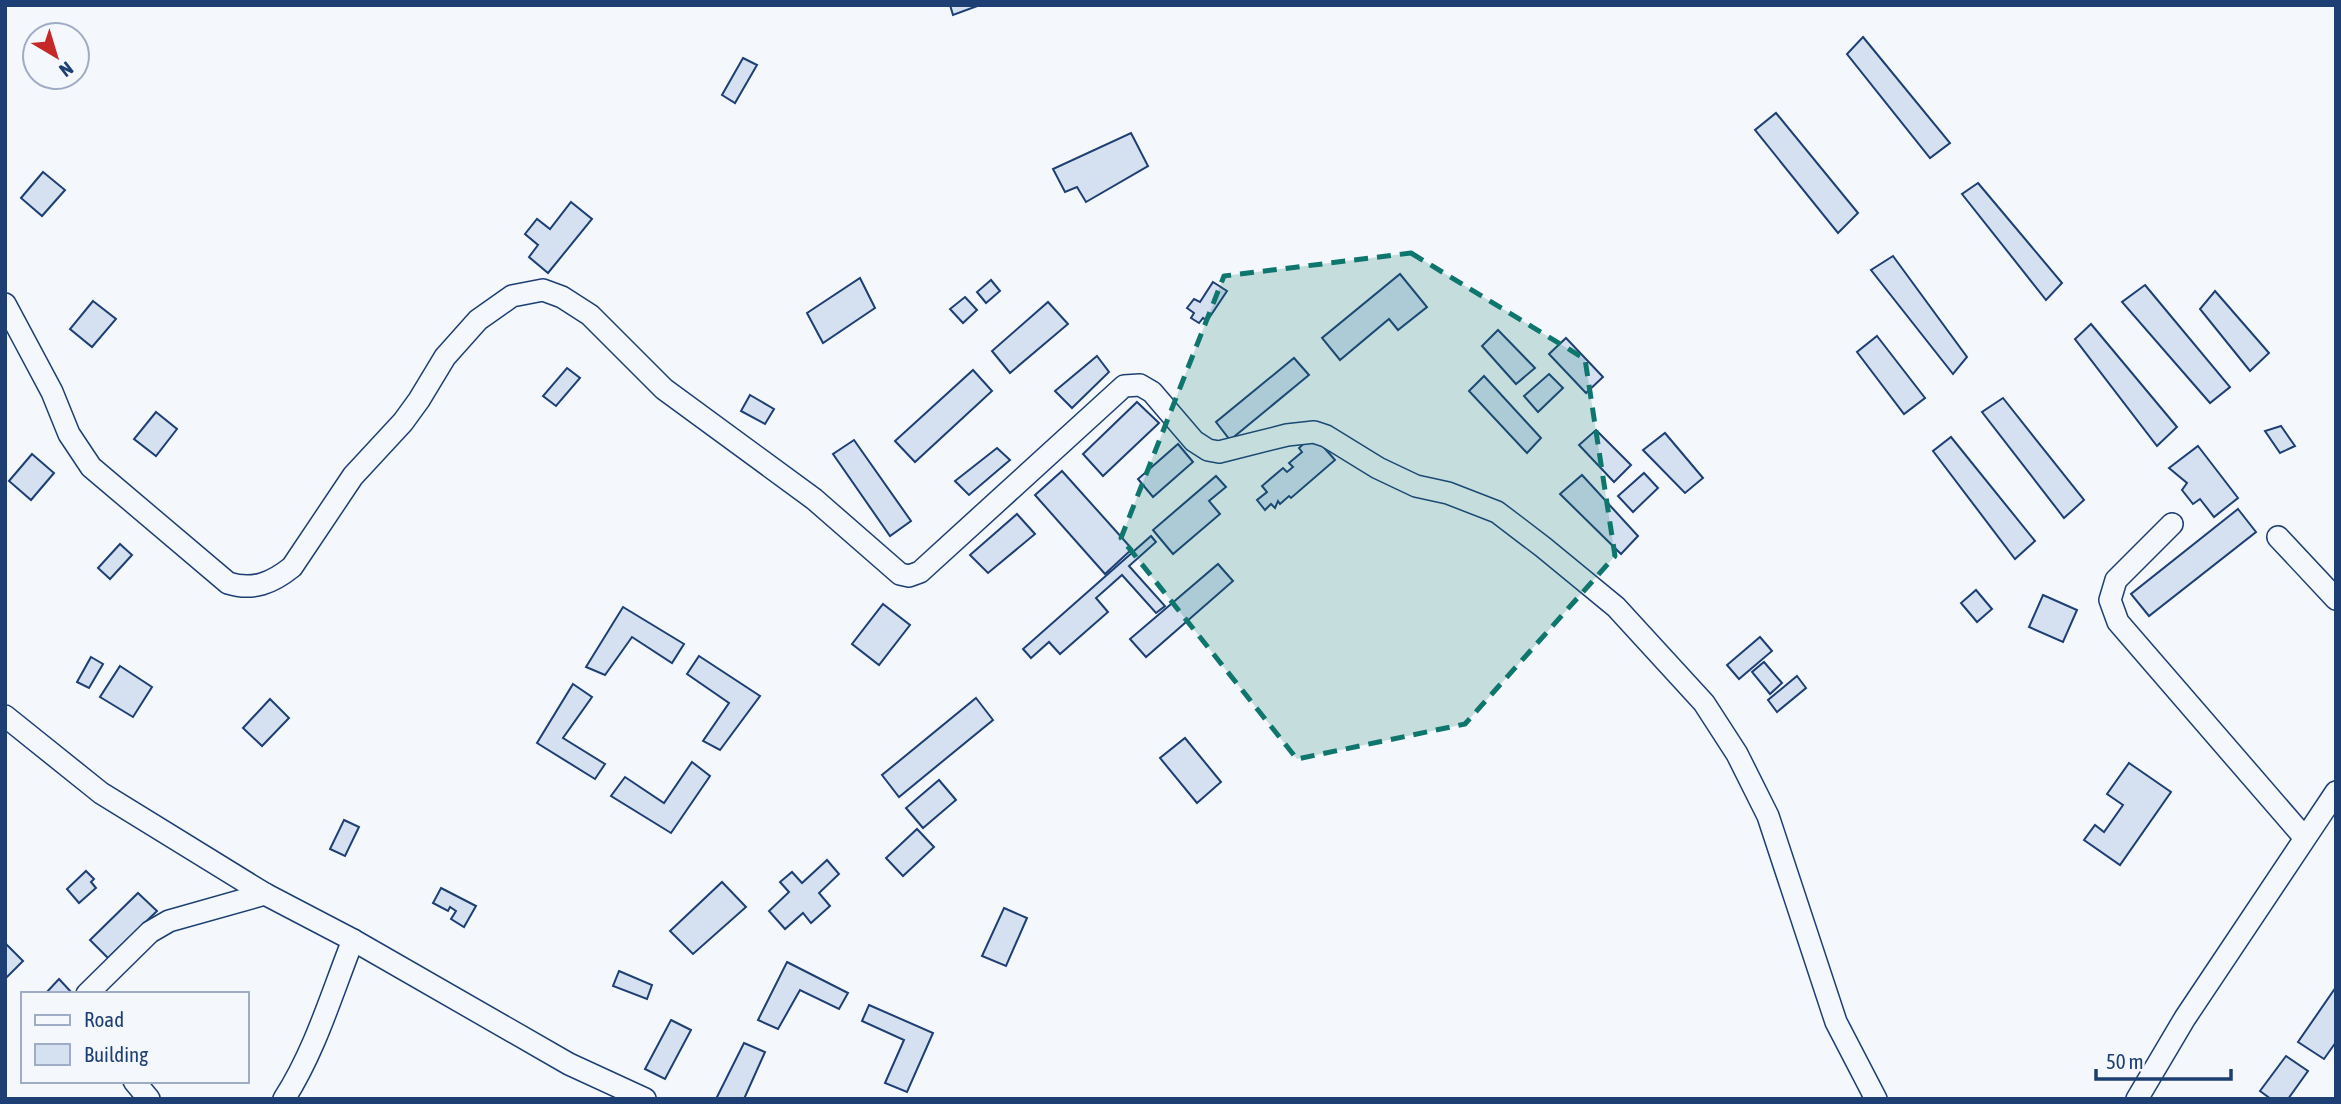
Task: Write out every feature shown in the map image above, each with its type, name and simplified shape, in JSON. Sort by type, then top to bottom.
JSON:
[{"type":"street","points":[[5,304],[52,392],[69,434],[91,467],[228,583],[237,586],[262,586],[279,578],[292,567],[353,476],[403,422],[445,357],[461,338],[478,320],[512,296],[543,290],[562,297],[590,316],[664,389],[814,499],[900,574],[909,576],[920,572],[1124,386],[1140,385],[1152,392],[1194,441],[1208,450],[1219,452],[1287,435],[1314,432],[1326,436],[1378,468],[1416,486],[1448,493],[1497,512],[1616,607],[1704,703],[1737,754],[1768,816],[1836,1022],[1876,1099]]},
{"type":"street","points":[[2172,524],[2116,580],[2110,600],[2118,622],[2304,837]]},
{"type":"street","points":[[2278,537],[2336,599]]},
{"type":"street","points":[[5,716],[101,793],[265,894],[353,940],[569,1064],[645,1099]]},
{"type":"street","points":[[2137,1099],[2185,1018],[2336,792]]},
{"type":"street","points":[[88,992],[150,932],[169,921],[265,894]]},
{"type":"street","points":[[284,1099],[317,1032],[353,940]]},
{"type":"street","points":[[136,1083],[149,1099]]},
{"type":"highlighted area","points":[[1411,253],[1585,359],[1615,556],[1465,724],[1297,759],[1121,538],[1224,276]]},
{"type":"building","points":[[950,5],[980,5],[953,15]]},
{"type":"building","points":[[1863,37],[1950,143],[1930,158],[1847,54]]},
{"type":"building","points":[[743,58],[757,65],[735,103],[722,95]]},
{"type":"building","points":[[1776,113],[1858,213],[1838,233],[1755,130]]},
{"type":"building","points":[[1131,133],[1148,166],[1086,202],[1077,187],[1065,192],[1053,169]]},
{"type":"building","points":[[43,172],[65,190],[42,216],[21,198]]},
{"type":"building","points":[[1978,183],[2062,283],[2046,300],[1962,194]]},
{"type":"building","points":[[571,202],[592,219],[548,273],[529,257],[538,245],[525,234],[537,219],[550,229]]},
{"type":"building","points":[[1893,256],[1967,357],[1953,374],[1871,270]]},
{"type":"building","points":[[1400,274],[1427,307],[1398,330],[1389,319],[1340,360],[1322,338]]},
{"type":"building","points":[[860,278],[875,308],[823,343],[807,313]]},
{"type":"building","points":[[991,280],[1000,291],[986,303],[977,292]]},
{"type":"building","points":[[1213,282],[1227,291],[1207,321],[1203,318],[1199,323],[1191,318],[1194,313],[1187,308],[1194,299],[1200,302]]},
{"type":"building","points":[[2145,285],[2230,387],[2210,403],[2122,302]]},
{"type":"building","points":[[2215,291],[2269,353],[2250,371],[2200,309]]},
{"type":"building","points":[[965,297],[977,310],[963,323],[950,309]]},
{"type":"building","points":[[93,301],[116,319],[92,347],[70,329]]},
{"type":"building","points":[[1048,302],[1068,324],[1010,373],[992,351]]},
{"type":"building","points":[[2091,324],[2177,427],[2157,446],[2075,339]]},
{"type":"building","points":[[1498,330],[1535,368],[1516,384],[1482,346]]},
{"type":"building","points":[[1877,336],[1925,398],[1904,414],[1857,352]]},
{"type":"building","points":[[1566,338],[1603,377],[1586,393],[1549,354]]},
{"type":"building","points":[[1097,356],[1109,372],[1072,408],[1055,391]]},
{"type":"building","points":[[1294,358],[1309,375],[1230,440],[1216,422]]},
{"type":"building","points":[[567,368],[580,378],[556,406],[543,396]]},
{"type":"building","points":[[973,370],[992,391],[915,462],[895,441]]},
{"type":"building","points":[[1549,374],[1563,388],[1538,412],[1524,396]]},
{"type":"building","points":[[1484,376],[1541,438],[1527,453],[1469,391]]},
{"type":"building","points":[[750,395],[774,409],[765,424],[741,411]]},
{"type":"building","points":[[2003,398],[2084,500],[2064,518],[1982,412]]},
{"type":"building","points":[[1137,402],[1159,423],[1103,476],[1083,454]]},
{"type":"building","points":[[156,412],[177,429],[156,456],[134,439]]},
{"type":"building","points":[[2281,426],[2295,446],[2280,453],[2265,431]]},
{"type":"building","points":[[1596,430],[1631,465],[1614,482],[1579,445]]},
{"type":"building","points":[[1665,433],[1703,478],[1685,493],[1643,450]]},
{"type":"building","points":[[1313,435],[1335,460],[1291,498],[1289,496],[1280,504],[1278,501],[1275,508],[1271,504],[1265,510],[1257,500],[1267,492],[1262,486],[1283,468],[1287,472],[1293,467],[1289,463],[1302,452],[1299,448]]},
{"type":"building","points":[[1951,437],[2035,541],[2015,559],[1933,451]]},
{"type":"building","points":[[854,440],[911,521],[890,536],[833,454]]},
{"type":"building","points":[[1178,444],[1193,462],[1153,497],[1138,479]]},
{"type":"building","points":[[2198,446],[2238,498],[2214,517],[2200,499],[2193,504],[2182,490],[2187,483],[2169,468]]},
{"type":"building","points":[[997,448],[1010,460],[969,495],[955,481]]},
{"type":"building","points":[[32,454],[54,473],[31,500],[9,481]]},
{"type":"building","points":[[1062,471],[1132,549],[1105,574],[1035,495]]},
{"type":"building","points":[[1644,473],[1658,488],[1633,512],[1618,496]]},
{"type":"building","points":[[1582,475],[1638,536],[1621,554],[1560,494]]},
{"type":"building","points":[[1216,476],[1226,487],[1209,501],[1220,514],[1173,554],[1153,530]]},
{"type":"building","points":[[2238,509],[2256,532],[2149,616],[2131,594]]},
{"type":"building","points":[[1017,514],[1035,534],[988,573],[970,555]]},
{"type":"building","points":[[1151,536],[1156,542],[1129,566],[1165,606],[1156,613],[1122,575],[1096,598],[1108,612],[1060,654],[1049,642],[1031,658],[1023,649]]},
{"type":"building","points":[[120,544],[132,555],[110,579],[98,568]]},
{"type":"building","points":[[1218,564],[1233,581],[1146,657],[1130,639]]},
{"type":"building","points":[[1976,590],[1992,609],[1977,622],[1961,603]]},
{"type":"building","points":[[2043,595],[2077,610],[2063,642],[2029,627]]},
{"type":"building","points":[[883,604],[910,625],[879,665],[852,644]]},
{"type":"building","points":[[623,607],[684,644],[672,663],[632,637],[605,675],[586,667]]},
{"type":"building","points":[[1760,637],[1772,651],[1739,679],[1727,665]]},
{"type":"building","points":[[699,656],[760,696],[720,750],[703,741],[729,703],[687,674]]},
{"type":"building","points":[[91,657],[103,664],[89,688],[77,682]]},
{"type":"building","points":[[1764,662],[1782,683],[1770,694],[1752,672]]},
{"type":"building","points":[[120,666],[152,687],[133,717],[100,697]]},
{"type":"building","points":[[1797,676],[1806,688],[1777,712],[1768,700]]},
{"type":"building","points":[[573,684],[592,697],[563,738],[605,764],[595,779],[537,743]]},
{"type":"building","points":[[976,698],[993,720],[899,797],[882,775]]},
{"type":"building","points":[[270,699],[289,718],[262,746],[243,728]]},
{"type":"building","points":[[1185,738],[1221,782],[1197,803],[1160,758]]},
{"type":"building","points":[[692,762],[710,776],[671,833],[611,796],[625,777],[664,803]]},
{"type":"building","points":[[2129,763],[2171,792],[2120,865],[2084,840],[2095,825],[2104,832],[2123,805],[2107,794]]},
{"type":"building","points":[[939,780],[956,800],[923,828],[906,808]]},
{"type":"building","points":[[344,820],[359,827],[345,856],[330,849]]},
{"type":"building","points":[[917,829],[934,847],[903,876],[886,858]]},
{"type":"building","points":[[827,860],[839,874],[819,893],[830,906],[811,923],[803,913],[785,929],[769,911],[789,892],[780,882],[792,872],[802,883]]},
{"type":"building","points":[[86,871],[94,879],[91,882],[96,888],[79,903],[67,889]]},
{"type":"building","points":[[722,882],[746,907],[693,954],[670,931]]},
{"type":"building","points":[[441,888],[476,906],[464,927],[451,919],[456,911],[450,907],[448,911],[433,903]]},
{"type":"building","points":[[138,893],[157,911],[108,958],[90,940]]},
{"type":"building","points":[[1004,908],[1027,918],[1006,966],[982,956]]},
{"type":"building","points":[[7,945],[23,961],[6,978],[5,947]]},
{"type":"building","points":[[787,962],[848,993],[839,1009],[800,990],[778,1029],[758,1020]]},
{"type":"building","points":[[619,971],[652,985],[647,999],[613,986]]},
{"type":"building","points":[[59,979],[71,992],[47,992]]},
{"type":"building","points":[[2336,987],[2336,1042],[2324,1059],[2298,1042]]},
{"type":"building","points":[[869,1005],[933,1033],[907,1092],[885,1083],[904,1040],[862,1021]]},
{"type":"building","points":[[671,1020],[691,1030],[665,1079],[645,1069]]},
{"type":"building","points":[[744,1043],[765,1052],[744,1099],[716,1099]]},
{"type":"building","points":[[2286,1056],[2308,1071],[2288,1099],[2271,1099],[2260,1091]]}]
